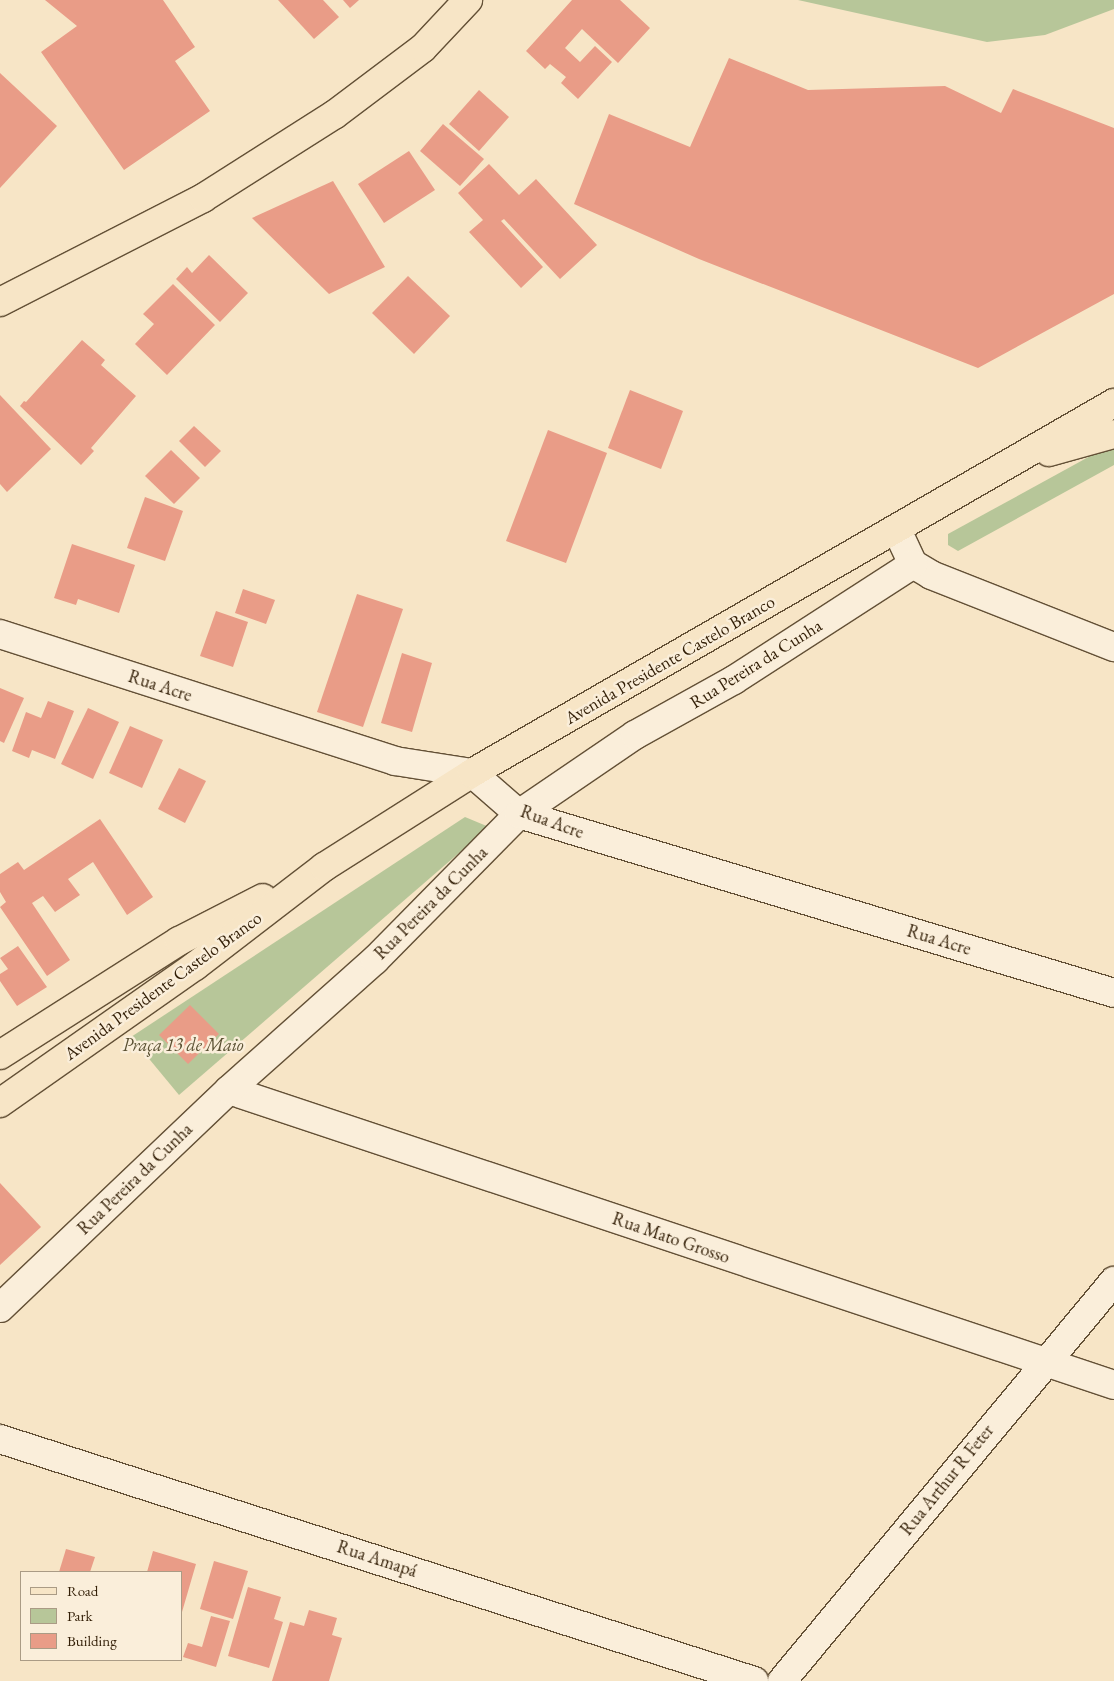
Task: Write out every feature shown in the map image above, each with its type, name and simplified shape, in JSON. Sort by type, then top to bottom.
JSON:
[{"type":"main road","points":[[2,297],[203,198],[334,115],[423,48],[468,0]]},
{"type":"main road","name":"Avenida Presidente Castelo Branco","points":[[0,1103],[195,966],[324,867],[472,773],[1021,459],[1114,403]]},
{"type":"main road","name":"Avenida Presidente Castelo Branco","points":[[1021,459],[1114,434]]},
{"type":"main road","points":[[0,1084],[186,955],[324,867]]},
{"type":"main road","name":"Avenida Presidente Castelo Branco","points":[[0,1055],[179,941],[324,867]]},
{"type":"street","points":[[897,530],[914,564],[931,575],[1114,647]]},
{"type":"street","name":"Rua Pereira da Cunha","points":[[0,1308],[229,1090],[375,960],[519,814],[635,736],[734,680],[914,564]]},
{"type":"street","name":"Rua Acre","points":[[0,634],[395,760],[472,773],[519,814],[1114,993]]},
{"type":"street","name":"Rua Mato Grosso","points":[[229,1090],[1043,1363],[1114,1385]]},
{"type":"street","name":"Rua Arthur R Feter","points":[[782,1681],[1043,1363],[1114,1281]]},
{"type":"street","name":"Rua Amapá","points":[[0,1438],[754,1681]]},
{"type":"green space","points":[[798,0],[1114,0],[1114,9],[1045,35],[987,42]]},
{"type":"green space","points":[[1114,443],[1114,465],[958,551],[948,545],[948,534]]},
{"type":"green space","name":"Praça 13 de Maio","points":[[465,817],[489,827],[179,1095],[131,1037]]},
{"type":"building","points":[[45,0],[163,0],[195,47],[175,61],[210,111],[124,170],[41,52],[77,26]]},
{"type":"building","points":[[278,0],[323,0],[339,17],[314,39]]},
{"type":"building","points":[[343,0],[359,0],[350,8]]},
{"type":"building","points":[[572,0],[620,0],[650,28],[618,63],[582,29],[565,48],[580,62],[595,46],[612,62],[578,99],[561,83],[566,77],[550,64],[545,69],[526,51]]},
{"type":"building","points":[[729,58],[808,90],[945,86],[1001,113],[1013,89],[1114,128],[1114,294],[978,368],[699,259],[574,204],[609,114],[690,147]]},
{"type":"building","points":[[0,73],[57,126],[0,188]]},
{"type":"building","points":[[479,90],[509,117],[479,151],[449,124]]},
{"type":"building","points":[[443,124],[484,159],[460,186],[420,151]]},
{"type":"building","points":[[409,151],[435,190],[384,223],[358,184]]},
{"type":"building","points":[[489,164],[519,195],[536,179],[597,245],[560,279],[504,219],[501,221],[543,267],[521,288],[469,232],[483,220],[458,193]]},
{"type":"building","points":[[333,181],[385,267],[329,294],[252,218]]},
{"type":"building","points":[[209,255],[248,293],[220,322],[176,279],[187,267],[192,273]]},
{"type":"building","points":[[408,276],[450,316],[414,354],[372,313]]},
{"type":"building","points":[[173,284],[215,325],[167,375],[135,344],[154,324],[143,314]]},
{"type":"building","points":[[82,340],[105,360],[101,365],[136,396],[91,448],[94,451],[81,465],[20,406],[24,401],[26,402]]},
{"type":"building","points":[[630,390],[683,411],[661,469],[608,448]]},
{"type":"building","points":[[0,395],[51,449],[7,492],[0,484]]},
{"type":"building","points":[[194,426],[221,451],[205,467],[179,441]]},
{"type":"building","points":[[548,430],[607,453],[566,563],[506,541]]},
{"type":"building","points":[[171,450],[200,478],[174,504],[145,476]]},
{"type":"building","points":[[145,497],[183,511],[165,561],[127,548]]},
{"type":"building","points":[[72,544],[135,565],[119,613],[78,599],[76,605],[54,598]]},
{"type":"building","points":[[243,589],[275,600],[266,624],[235,613]]},
{"type":"building","points":[[357,594],[403,609],[363,727],[317,712]]},
{"type":"building","points":[[216,611],[248,622],[233,667],[200,656]]},
{"type":"building","points":[[402,653],[432,663],[412,732],[381,723]]},
{"type":"building","points":[[0,688],[24,698],[4,743],[0,741]]},
{"type":"building","points":[[48,701],[74,711],[55,759],[32,750],[29,758],[12,751],[26,712],[41,718]]},
{"type":"building","points":[[88,708],[119,722],[93,779],[61,764]]},
{"type":"building","points":[[130,726],[163,740],[142,788],[109,773]]},
{"type":"building","points":[[179,768],[206,781],[185,823],[158,809]]},
{"type":"building","points":[[100,819],[153,897],[127,915],[93,862],[68,879],[80,895],[55,912],[43,896],[32,903],[70,960],[47,976],[0,907],[6,902],[0,892],[0,874],[18,862],[24,870]]},
{"type":"building","points":[[18,946],[47,987],[17,1006],[0,981],[0,974],[8,969],[0,958]]},
{"type":"building","points":[[190,1005],[219,1034],[188,1064],[159,1035]]},
{"type":"building","points":[[0,1183],[41,1227],[0,1265]]},
{"type":"building","points":[[66,1549],[95,1557],[90,1571],[59,1571]]},
{"type":"building","points":[[153,1551],[196,1564],[182,1612],[182,1571],[147,1571]]},
{"type":"building","points":[[214,1561],[248,1571],[233,1619],[200,1609]]},
{"type":"building","points":[[248,1587],[281,1597],[274,1619],[283,1622],[269,1668],[228,1656]]},
{"type":"building","points":[[309,1610],[337,1618],[332,1635],[342,1638],[329,1681],[272,1681],[290,1622],[304,1626]]},
{"type":"building","points":[[211,1616],[230,1621],[216,1667],[183,1657],[188,1643],[202,1647]]}]
